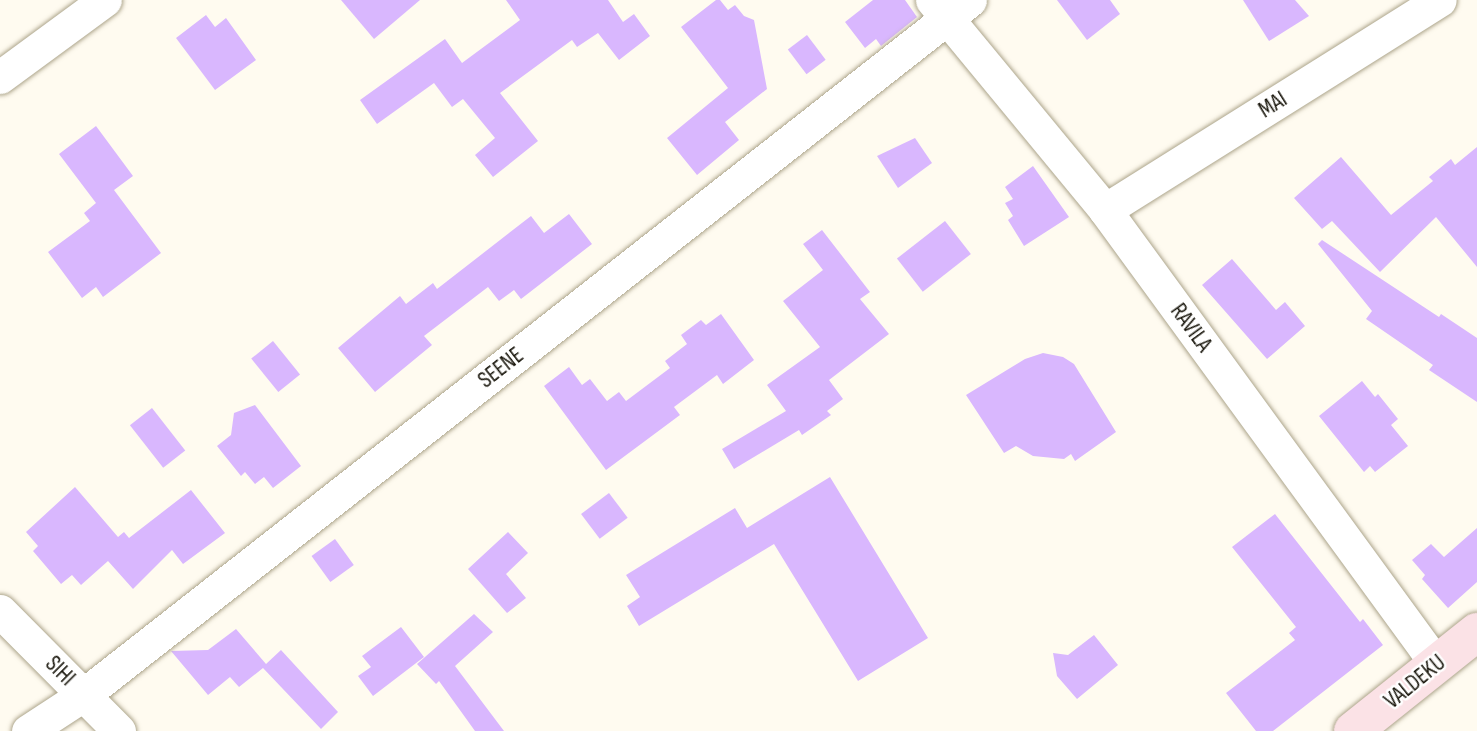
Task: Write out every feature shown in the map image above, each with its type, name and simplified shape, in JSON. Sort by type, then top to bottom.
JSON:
[{"type":"street","points":[[0,77],[105,0]]},
{"type":"street","name":"MAI","points":[[1105,210],[1440,0]]},
{"type":"street","name":"RAVILA","points":[[949,6],[1105,210],[1437,665]]},
{"type":"street","name":"SEENE","points":[[28,731],[84,695],[949,6]]},
{"type":"street","name":"SIHI","points":[[0,611],[119,731]]},
{"type":"street","name":"VALDEKU","points":[[1353,731],[1477,632]]},
{"type":"building","points":[[341,0],[420,0],[374,39]]},
{"type":"building","points":[[506,0],[608,0],[623,22],[634,14],[650,36],[619,60],[598,33],[577,47],[572,40],[500,93],[538,141],[493,177],[475,155],[495,138],[463,99],[452,107],[434,83],[377,124],[360,100],[445,39],[462,63],[520,20]]},
{"type":"building","points":[[716,0],[720,0],[728,10],[735,5],[744,16],[754,20],[767,89],[725,122],[739,140],[697,175],[667,138],[728,88],[681,27]]},
{"type":"building","points":[[873,0],[905,0],[917,17],[881,46],[876,39],[865,48],[845,22]]},
{"type":"building","points":[[1057,0],[1110,0],[1120,14],[1087,40]]},
{"type":"building","points":[[1243,0],[1295,0],[1309,16],[1269,41]]},
{"type":"building","points":[[206,15],[215,27],[226,18],[256,60],[215,90],[176,38]]},
{"type":"building","points":[[807,35],[826,60],[806,74],[788,49]]},
{"type":"building","points":[[96,126],[133,176],[114,190],[161,253],[103,297],[96,287],[82,298],[48,252],[90,221],[84,213],[96,203],[59,154]]},
{"type":"building","points":[[915,138],[932,163],[898,188],[877,156]]},
{"type":"building","points":[[1477,147],[1477,267],[1436,217],[1380,272],[1332,221],[1322,229],[1294,198],[1341,157],[1391,215],[1433,181],[1429,177],[1451,159],[1455,165]]},
{"type":"building","points":[[1033,166],[1069,217],[1024,246],[1008,220],[1013,216],[1005,203],[1013,199],[1005,187]]},
{"type":"building","points":[[569,214],[592,244],[521,299],[514,290],[499,301],[488,287],[424,336],[432,345],[375,392],[338,348],[400,296],[406,304],[433,283],[437,289],[531,216],[544,233]]},
{"type":"building","points":[[945,221],[971,254],[923,292],[897,259]]},
{"type":"building","points":[[822,230],[870,292],[860,299],[889,334],[829,380],[843,399],[827,411],[831,415],[802,435],[799,430],[734,469],[722,449],[786,411],[767,385],[820,347],[783,301],[823,270],[803,244]]},
{"type":"building","points":[[1322,240],[1439,317],[1441,314],[1477,338],[1477,402],[1429,370],[1433,365],[1366,319],[1372,311],[1318,244]]},
{"type":"building","points":[[1232,259],[1276,310],[1285,302],[1305,326],[1267,359],[1202,285]]},
{"type":"building","points":[[721,314],[754,360],[723,384],[717,375],[674,407],[680,415],[606,470],[544,386],[569,367],[582,385],[590,379],[607,401],[619,392],[626,401],[670,368],[665,361],[687,344],[681,335],[701,320],[706,325]]},
{"type":"building","points":[[273,341],[300,374],[278,392],[251,359]]},
{"type":"building","points":[[1043,353],[1063,357],[1074,364],[1116,432],[1075,461],[1071,454],[1064,459],[1033,456],[1016,446],[1004,453],[966,395],[1025,359]]},
{"type":"building","points":[[1362,381],[1375,397],[1378,394],[1398,419],[1391,425],[1408,446],[1375,472],[1370,466],[1364,472],[1319,416]]},
{"type":"building","points":[[255,405],[301,466],[273,488],[264,477],[255,484],[245,472],[241,476],[217,446],[231,435],[234,413]]},
{"type":"building","points":[[152,408],[185,451],[163,468],[130,425]]},
{"type":"building","points":[[830,477],[928,638],[858,681],[774,544],[639,626],[627,606],[640,597],[626,575],[735,508],[747,528]]},
{"type":"building","points":[[75,487],[118,537],[124,532],[129,538],[191,490],[225,533],[183,564],[172,550],[133,589],[108,561],[81,585],[72,575],[61,584],[33,551],[38,546],[26,532]]},
{"type":"building","points":[[609,493],[628,518],[600,539],[581,514]]},
{"type":"building","points":[[1275,514],[1360,622],[1363,619],[1383,645],[1273,731],[1256,731],[1226,693],[1295,640],[1289,633],[1296,627],[1232,547]]},
{"type":"building","points":[[1477,528],[1477,582],[1448,608],[1422,579],[1425,575],[1412,560],[1431,544],[1444,557]]},
{"type":"building","points":[[508,532],[528,553],[506,574],[526,598],[507,613],[468,569]]},
{"type":"building","points":[[335,539],[354,565],[330,582],[312,556]]},
{"type":"building","points":[[474,614],[493,632],[455,666],[504,731],[475,731],[439,681],[436,684],[417,664]]},
{"type":"building","points":[[401,627],[424,657],[373,696],[358,676],[371,667],[362,656]]},
{"type":"building","points":[[236,629],[266,664],[281,650],[338,712],[321,729],[263,668],[239,687],[230,677],[208,695],[171,651],[208,650]]},
{"type":"building","points":[[1094,635],[1118,665],[1077,699],[1057,676],[1053,653],[1068,655]]}]
